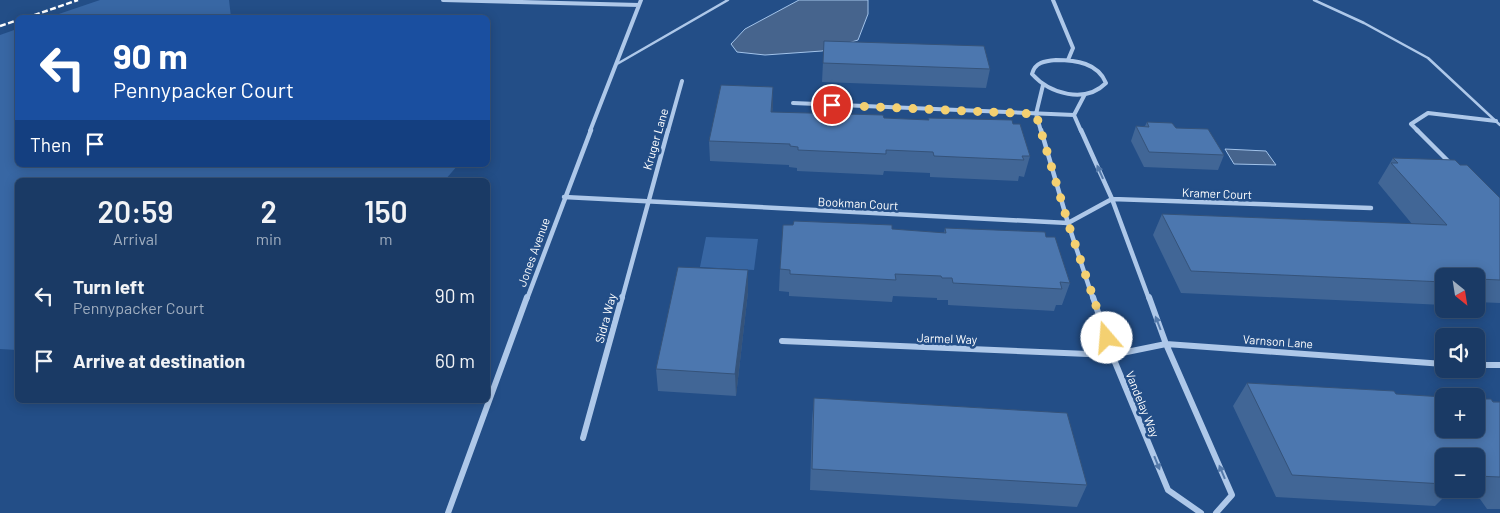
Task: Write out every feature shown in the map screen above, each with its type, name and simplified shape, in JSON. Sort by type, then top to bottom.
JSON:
[{"type":"street","points":[[443,0],[640,2]]},
{"type":"street","points":[[1052,0],[1073,48],[1068,60]]},
{"type":"street","name":"Jones Avenue","points":[[490,399],[564,197],[640,2]]},
{"type":"street","points":[[1068,60],[1091,66],[1104,78],[1106,83],[1102,88],[1085,94],[1062,93],[1043,86],[1032,74],[1033,68],[1046,61],[1068,60]]},
{"type":"street","name":"Kruger Lane","points":[[647,203],[682,81]]},
{"type":"street","points":[[1036,114],[1043,86]]},
{"type":"street","points":[[1074,115],[1085,94]]},
{"type":"street","points":[[793,103],[1074,115]]},
{"type":"street","name":"Vandelay Way","points":[[1036,114],[1068,223],[1112,355],[1168,490],[1202,513]]},
{"type":"street","points":[[1454,166],[1411,124],[1428,114],[1496,121]]},
{"type":"street","points":[[1074,115],[1112,199],[1166,344],[1232,495],[1216,513]]},
{"type":"street","name":"Bookman Court","points":[[564,197],[647,203],[1068,223]]},
{"type":"street","points":[[1068,223],[1112,199]]},
{"type":"street","name":"Kramer Court","points":[[1112,199],[1371,208]]},
{"type":"street","name":"Sidra Way","points":[[583,438],[647,203]]},
{"type":"street","name":"Jarmel Way","points":[[782,341],[1112,355]]},
{"type":"street","name":"Varnson Lane","points":[[1112,355],[1166,344],[1435,363]]},
{"type":"street","points":[[1485,365],[1500,365]]},
{"type":"street","name":"Jones Avenue","points":[[448,513],[488,403]]},
{"type":"lane","points":[[617,64],[728,0]]},
{"type":"lane","points":[[1314,0],[1364,23],[1428,58],[1500,125]]},
{"type":"lane","points":[[1320,0],[1324,4]]},
{"type":"shaded area","points":[[100,0],[229,0],[231,15],[56,15]]},
{"type":"shaded area","points":[[799,0],[868,0],[868,14],[858,40],[822,51],[765,55],[737,52],[731,44],[745,29]]},
{"type":"shaded area","points":[[15,30],[15,167],[456,167],[447,178],[15,178],[15,350],[0,349],[0,35]]},
{"type":"shaded area","points":[[1225,149],[1266,151],[1276,165],[1234,164]]},
{"type":"shaded area","points":[[706,237],[758,239],[754,270],[700,267]]},
{"type":"building","points":[[824,41],[984,46],[990,69],[823,63]]},
{"type":"building","points":[[721,85],[773,87],[771,112],[883,115],[884,118],[929,120],[928,118],[1012,120],[1013,124],[1020,124],[1030,156],[1022,156],[1024,160],[934,156],[933,152],[886,150],[886,154],[798,150],[798,147],[790,146],[790,144],[709,141]]},
{"type":"building","points":[[1147,122],[1172,123],[1176,128],[1208,129],[1224,155],[1149,152],[1136,126],[1149,127]]},
{"type":"building","points":[[1393,158],[1455,160],[1460,165],[1467,165],[1500,198],[1500,280],[1485,279],[1485,268],[1435,268],[1435,282],[1191,271],[1162,214],[1447,225],[1391,163],[1398,163]]},
{"type":"building","points":[[794,221],[892,225],[892,229],[946,233],[945,228],[1045,232],[1046,237],[1055,237],[1070,283],[1060,282],[1062,289],[953,283],[952,278],[942,278],[941,276],[895,274],[896,280],[790,274],[790,270],[780,269],[783,225],[793,225]]},
{"type":"building","points":[[678,267],[748,270],[735,374],[656,369]]},
{"type":"building","points":[[1247,383],[1394,391],[1396,394],[1435,396],[1435,438],[1485,438],[1485,399],[1500,402],[1500,477],[1485,476],[1485,448],[1435,448],[1435,483],[1292,475]]},
{"type":"building","points":[[814,398],[1067,413],[1087,485],[812,469]]},
{"type":"railway","points":[[35,15],[78,0]]},
{"type":"railway","points":[[0,26],[15,21]]},
{"type":"route","points":[[832,105],[1036,114],[1068,223],[1107,338]]}]
